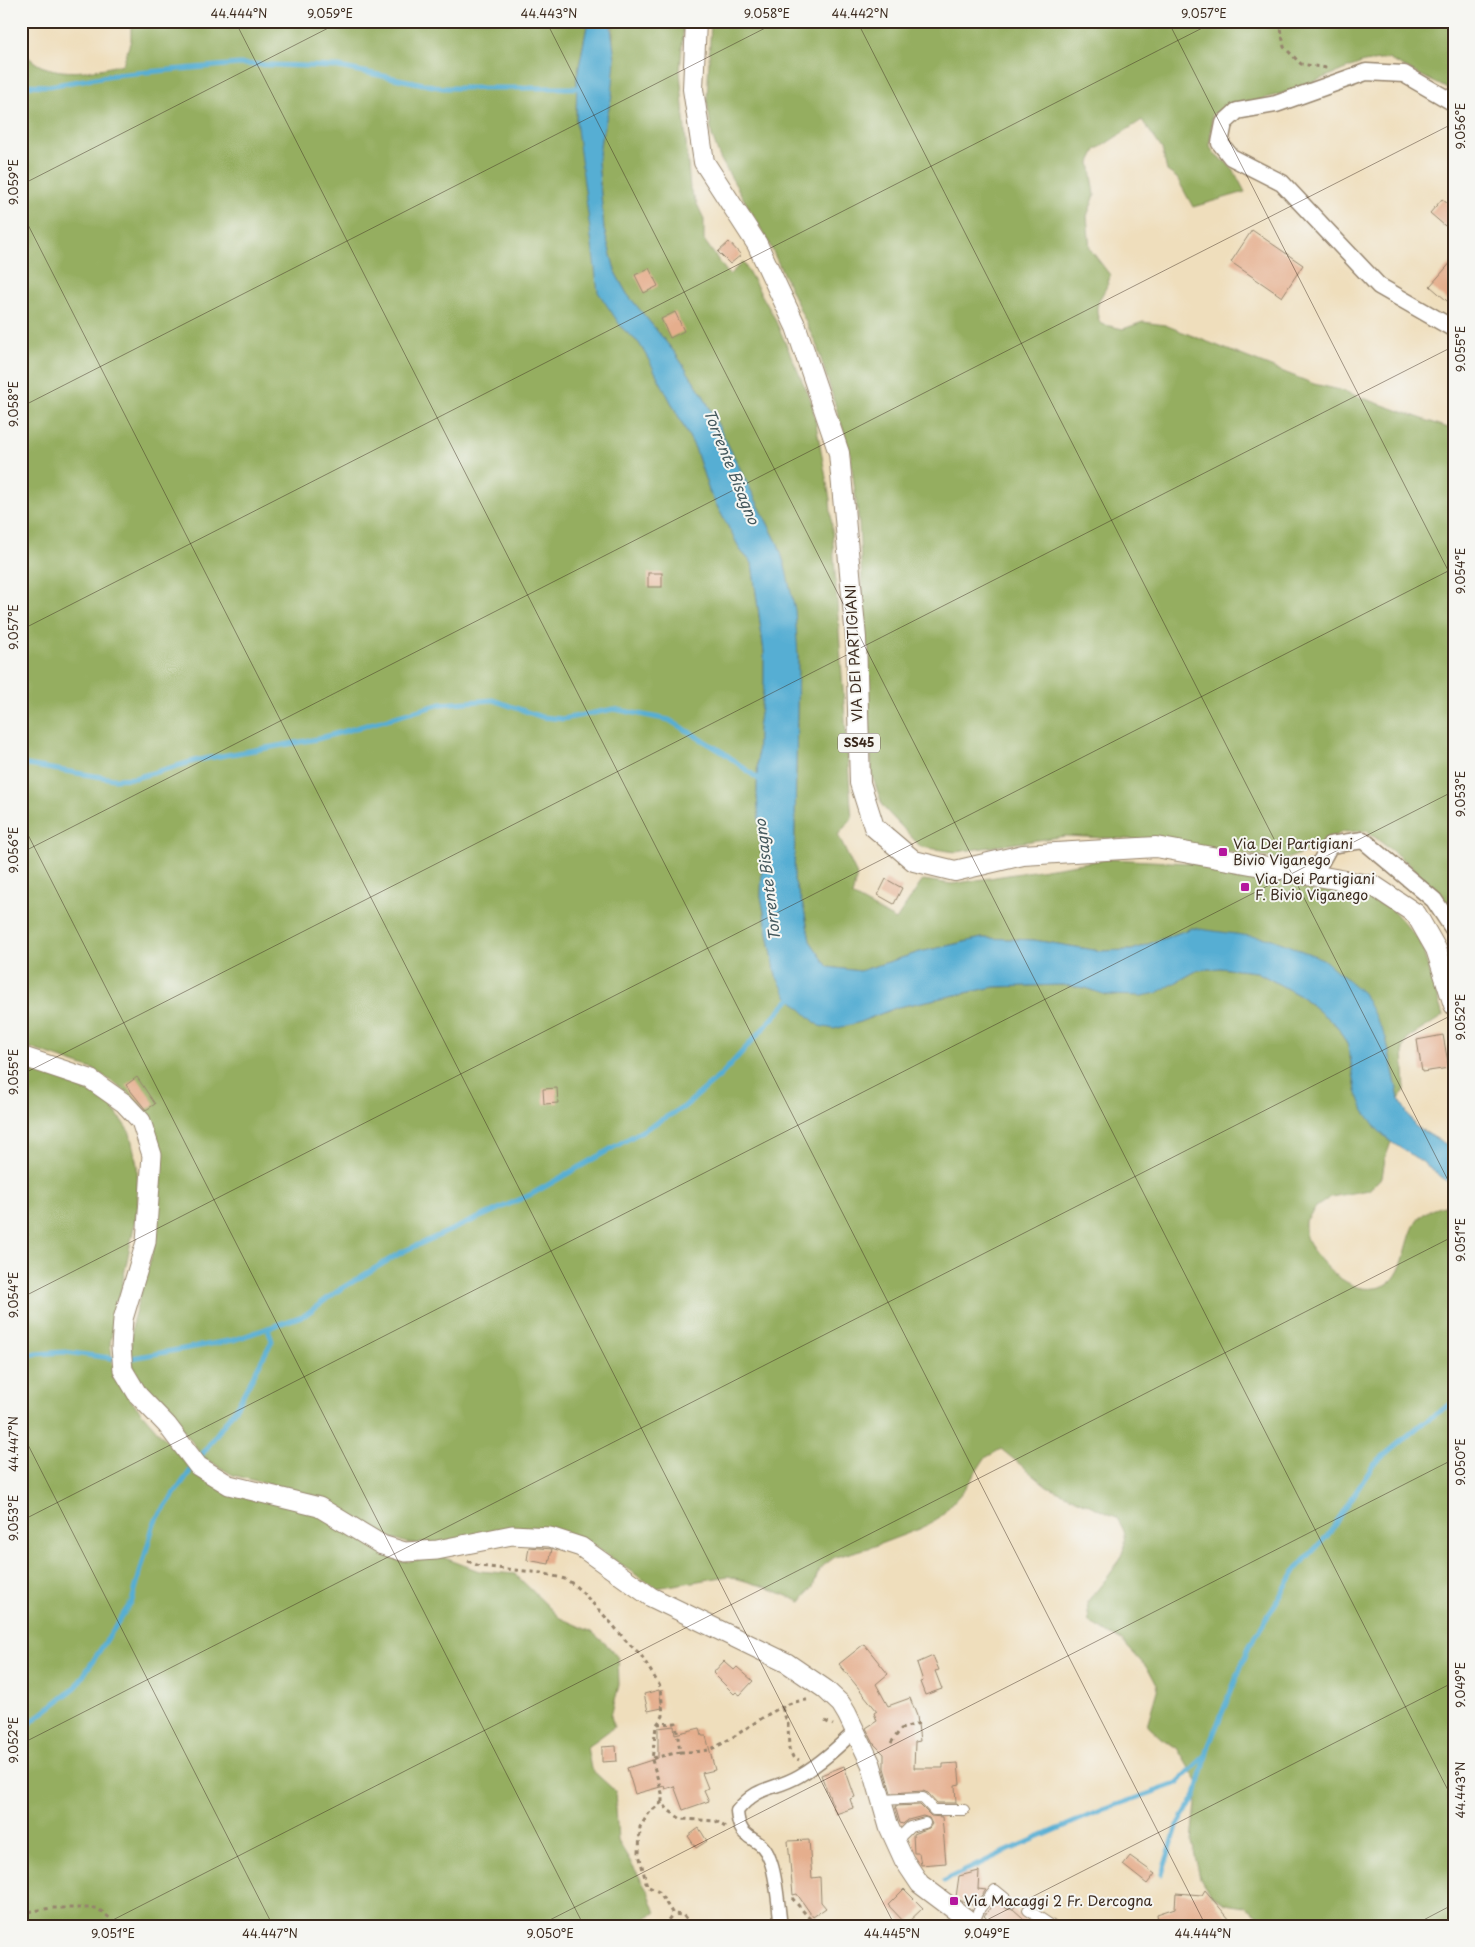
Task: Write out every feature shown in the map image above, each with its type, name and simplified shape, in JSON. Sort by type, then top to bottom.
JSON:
[{"type":"main road","name":"VIA DEI PARTIGIANI","points":[[696,21],[693,89],[704,162],[756,244],[796,327],[839,453],[856,638],[860,783],[874,827],[914,862],[955,871],[1023,855],[1156,847],[1374,886],[1416,914],[1436,949],[1454,1005]]},
{"type":"main road","points":[[21,1056],[90,1078],[124,1103],[141,1121],[152,1155],[146,1242],[123,1319],[121,1347],[123,1370],[138,1395],[167,1425],[193,1460],[229,1485],[318,1507],[382,1545],[405,1552],[436,1550],[512,1535],[550,1538],[581,1547],[651,1597],[787,1663],[825,1689],[841,1704],[856,1730],[871,1764],[889,1827],[904,1860],[920,1884],[974,1925]]},
{"type":"street","points":[[1454,103],[1404,74],[1366,72],[1276,104],[1237,111],[1224,123],[1220,144],[1231,157],[1282,183],[1379,286],[1454,329]]},
{"type":"street","points":[[1314,874],[1330,845],[1363,840],[1434,900],[1454,930]]},
{"type":"street","points":[[781,1926],[771,1860],[764,1846],[743,1832],[738,1825],[737,1811],[752,1795],[797,1777],[817,1764],[831,1754],[856,1730]]},
{"type":"street","points":[[881,1800],[923,1798],[934,1810],[964,1810]]},
{"type":"street","points":[[896,1841],[910,1827],[925,1823]]},
{"type":"street","points":[[974,1925],[980,1908],[995,1890],[1011,1903]]},
{"type":"street","points":[[1028,1910],[1052,1926]]},
{"type":"path","points":[[1280,21],[1284,47],[1301,64],[1343,70],[1346,79]]},
{"type":"path","points":[[467,1560],[479,1566],[542,1573],[564,1579],[573,1584],[641,1655],[661,1688],[663,1716],[658,1724],[653,1758],[662,1793],[662,1802],[668,1810],[681,1820],[716,1821],[731,1831],[743,1832]]},
{"type":"path","points":[[653,1758],[680,1752],[710,1749],[732,1739],[782,1708],[800,1700],[818,1700]]},
{"type":"path","points":[[782,1708],[788,1724],[789,1749],[793,1757],[801,1761],[810,1758],[818,1761],[817,1764]]},
{"type":"path","points":[[824,1721],[833,1726]]},
{"type":"path","points":[[831,1730],[836,1721]]},
{"type":"path","points":[[658,1724],[676,1723],[680,1752]]},
{"type":"path","points":[[891,1743],[901,1729],[919,1723]]},
{"type":"path","points":[[662,1802],[649,1813],[640,1827],[639,1854],[647,1886],[659,1892],[673,1914],[683,1916],[692,1926]]},
{"type":"path","points":[[775,1891],[791,1898],[816,1926]]},
{"type":"path","points":[[21,1913],[51,1908],[96,1908],[120,1926]]},
{"type":"path","points":[[663,1926],[673,1914]]},
{"type":"green space","points":[[131,21],[588,21],[577,77],[576,121],[622,328],[639,343],[650,362],[695,448],[709,491],[741,551],[752,563],[764,652],[764,685],[758,728],[757,795],[762,861],[761,896],[776,976],[857,1023],[898,1007],[994,987],[1062,985],[1085,988],[1106,995],[1157,993],[1198,970],[1220,968],[1257,972],[1302,997],[1337,1026],[1348,1046],[1356,1090],[1378,1130],[1391,1142],[1385,1159],[1382,1177],[1369,1190],[1331,1197],[1316,1207],[1305,1222],[1306,1237],[1309,1245],[1329,1269],[1346,1282],[1355,1286],[1375,1288],[1385,1285],[1399,1271],[1412,1229],[1420,1217],[1433,1209],[1454,1204],[1454,1926],[1269,1926],[1260,1916],[1244,1906],[1226,1903],[1210,1894],[1200,1878],[1192,1842],[1198,1783],[1177,1748],[1161,1738],[1147,1725],[1158,1687],[1149,1670],[1122,1641],[1089,1622],[1087,1602],[1106,1580],[1118,1562],[1125,1544],[1123,1528],[1116,1517],[1047,1486],[1001,1449],[985,1458],[964,1490],[940,1517],[922,1528],[872,1547],[835,1557],[819,1569],[813,1587],[801,1602],[766,1587],[728,1576],[656,1588],[584,1540],[407,1543],[386,1536],[322,1498],[233,1475],[204,1458],[175,1419],[146,1389],[133,1366],[131,1347],[133,1320],[155,1244],[162,1154],[150,1116],[131,1095],[95,1070],[21,1045],[21,51],[41,66],[54,70],[73,72],[123,64],[131,40]]},
{"type":"green space","points":[[613,21],[684,21],[680,71],[690,189],[704,219],[704,240],[729,275],[743,262],[773,315],[812,403],[830,499],[852,818],[838,835],[857,875],[852,896],[896,920],[923,880],[952,884],[1108,859],[1191,863],[1351,893],[1391,908],[1420,941],[1443,1016],[1408,1038],[1403,1048],[1405,1090],[1399,1099],[1386,1038],[1192,928],[1132,950],[1100,951],[1034,940],[982,938],[920,952],[860,971],[828,967],[810,941],[804,909],[794,880],[798,656],[785,566],[778,544],[703,395],[675,353],[627,294],[616,274],[604,229],[598,162],[601,139],[612,96]]},
{"type":"green space","points":[[711,21],[1454,21],[1454,92],[1388,59],[1364,62],[1287,92],[1212,114],[1210,147],[1216,156],[1226,162],[1234,171],[1245,192],[1193,207],[1177,178],[1167,171],[1162,149],[1142,120],[1096,150],[1090,162],[1095,195],[1087,216],[1090,249],[1110,275],[1098,304],[1097,310],[1101,324],[1123,329],[1143,322],[1165,325],[1314,384],[1340,390],[1454,430],[1454,914],[1415,869],[1367,831],[1342,832],[1315,848],[1284,860],[1147,840],[1065,836],[956,852],[921,847],[883,807],[872,775],[859,524],[850,452],[817,346],[768,241],[720,158],[712,136],[707,100]]},
{"type":"green space","points":[[21,1063],[39,1069],[108,1101],[130,1133],[137,1165],[138,1207],[110,1343],[113,1366],[127,1396],[190,1468],[314,1513],[402,1562],[442,1557],[479,1571],[515,1574],[560,1618],[592,1632],[618,1658],[619,1685],[611,1716],[614,1727],[587,1747],[591,1769],[615,1791],[618,1841],[648,1891],[656,1913],[646,1917],[641,1926],[21,1926]]},
{"type":"water","name":"Torrente Bisagno","points":[[588,21],[613,21],[611,28],[615,59],[612,96],[601,139],[598,162],[604,229],[616,274],[627,294],[675,353],[703,395],[778,544],[785,566],[795,610],[798,656],[794,880],[804,909],[810,941],[828,967],[860,971],[920,952],[982,938],[1034,940],[1100,951],[1132,950],[1192,928],[1272,939],[1323,959],[1363,993],[1386,1038],[1399,1099],[1415,1126],[1449,1146],[1454,1146],[1454,1187],[1424,1163],[1391,1142],[1378,1130],[1364,1111],[1356,1090],[1348,1046],[1337,1026],[1302,997],[1257,972],[1220,968],[1198,970],[1157,993],[1142,996],[1106,995],[1085,988],[1062,985],[994,987],[898,1007],[857,1023],[834,1029],[819,1026],[787,996],[776,976],[761,896],[762,861],[757,795],[758,728],[764,685],[764,652],[752,563],[741,551],[709,491],[695,448],[650,362],[639,343],[622,328],[598,292],[576,121],[577,77]]},
{"type":"building","points":[[1442,199],[1454,209],[1454,216],[1445,226],[1430,213]]},
{"type":"building","points":[[1252,230],[1303,265],[1282,297],[1231,262]]},
{"type":"building","points":[[729,242],[741,255],[730,264],[718,252]]},
{"type":"building","points":[[1454,259],[1454,307],[1430,286]]},
{"type":"building","points":[[649,268],[658,286],[644,293],[635,275]]},
{"type":"building","points":[[675,312],[684,331],[670,338],[661,319]]},
{"type":"building","points":[[648,573],[662,573],[662,587],[648,587]]},
{"type":"building","points":[[886,879],[902,888],[894,904],[878,895]]},
{"type":"building","points":[[1443,1035],[1449,1068],[1422,1072],[1417,1040]]},
{"type":"building","points":[[137,1077],[155,1104],[146,1110],[126,1085]]},
{"type":"building","points":[[557,1088],[558,1103],[544,1104],[543,1089]]},
{"type":"building","points":[[529,1547],[552,1549],[549,1564],[527,1560]]},
{"type":"building","points":[[864,1644],[888,1674],[876,1684],[888,1706],[910,1698],[917,1716],[920,1741],[915,1742],[914,1768],[943,1768],[943,1764],[958,1763],[960,1784],[955,1785],[956,1803],[937,1803],[928,1793],[923,1791],[891,1793],[884,1768],[884,1754],[874,1744],[866,1728],[877,1721],[874,1713],[877,1711],[839,1664]]},
{"type":"building","points":[[933,1656],[939,1670],[935,1671],[942,1689],[925,1695],[920,1682],[923,1681],[917,1663]]},
{"type":"building","points":[[724,1661],[734,1670],[737,1667],[753,1681],[740,1695],[736,1692],[734,1694],[713,1673]]},
{"type":"building","points":[[659,1690],[662,1708],[648,1711],[644,1694]]},
{"type":"building","points":[[674,1726],[675,1734],[700,1728],[702,1736],[706,1736],[715,1770],[702,1773],[708,1788],[704,1790],[709,1801],[683,1810],[674,1786],[665,1789],[664,1786],[635,1794],[627,1768],[658,1758],[658,1728]]},
{"type":"building","points":[[616,1746],[617,1761],[602,1762],[602,1747]]},
{"type":"building","points":[[844,1766],[855,1797],[850,1799],[853,1808],[836,1814],[821,1775]]},
{"type":"building","points":[[920,1805],[931,1816],[942,1817],[946,1863],[921,1865],[919,1853],[914,1853],[913,1834],[929,1828],[932,1824],[929,1818],[923,1816],[908,1820],[903,1824],[900,1823],[895,1806]]},
{"type":"building","points":[[699,1828],[707,1841],[696,1848],[688,1836]]},
{"type":"building","points":[[809,1840],[812,1878],[820,1877],[821,1902],[826,1908],[813,1917],[797,1894],[793,1895],[788,1841]]},
{"type":"building","points":[[1130,1856],[1155,1874],[1147,1884],[1123,1865]]},
{"type":"building","points":[[979,1871],[978,1889],[986,1890],[973,1906],[956,1897],[959,1876]]},
{"type":"building","points":[[904,1889],[923,1908],[906,1924],[888,1905]]},
{"type":"building","points":[[1205,1890],[1235,1926],[1159,1926],[1157,1914],[1175,1908],[1176,1893],[1202,1895]]},
{"type":"building","points":[[996,1900],[1007,1909],[1013,1909],[1032,1926],[995,1926],[984,1916]]},
{"type":"waterway","points":[[21,85],[49,86],[113,75],[239,64],[339,67],[443,88],[582,88]]},
{"type":"waterway","points":[[21,764],[114,779],[135,778],[198,760],[317,739],[441,704],[493,700],[542,717],[563,719],[614,709],[669,720],[724,753],[761,781]]},
{"type":"waterway","points":[[126,1359],[234,1340],[305,1315],[339,1290],[402,1252],[532,1194],[684,1107],[721,1075],[793,996]]},
{"type":"waterway","points":[[198,1460],[237,1406],[272,1341],[268,1328]]},
{"type":"waterway","points":[[21,1355],[65,1352],[118,1359]]},
{"type":"waterway","points":[[1162,1874],[1177,1827],[1196,1795],[1209,1745],[1249,1647],[1297,1568],[1328,1535],[1374,1464],[1424,1422],[1454,1402]]},
{"type":"waterway","points":[[21,1730],[76,1687],[132,1601],[154,1523],[193,1467]]},
{"type":"waterway","points":[[944,1881],[1000,1854],[1102,1810],[1176,1784],[1205,1756]]},
{"type":"place","name":"Via Dei Partigiani Bivio Viganego","points":[[1223,852]]},
{"type":"place","name":"Via Dei Partigiani F. Bivio Viganego","points":[[1245,887]]},
{"type":"place","name":"Via Macaggi 2 Fr. Dercogna","points":[[954,1901]]}]
